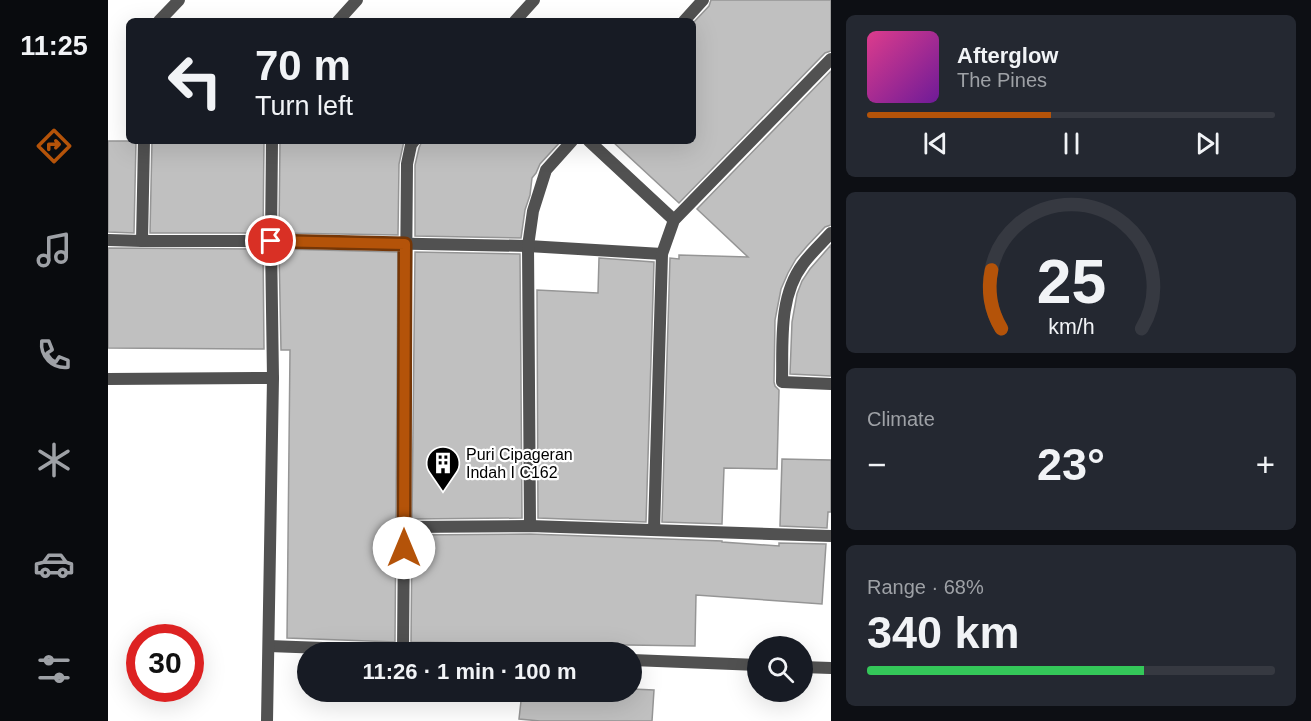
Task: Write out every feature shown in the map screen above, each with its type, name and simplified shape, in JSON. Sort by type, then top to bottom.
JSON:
[{"type":"street","points":[[162,18],[179,0]]},
{"type":"street","points":[[338,0],[353,5],[341,18]]},
{"type":"street","points":[[518,18],[534,0]]},
{"type":"street","points":[[687,18],[703,0]]},
{"type":"street","points":[[654,530],[662,254],[674,220],[831,59]]},
{"type":"street","points":[[141,241],[144,144]]},
{"type":"street","points":[[267,721],[273,378],[272,144]]},
{"type":"street","points":[[403,642],[406,164],[412,144]]},
{"type":"street","points":[[530,526],[528,246],[533,211],[546,170],[569,144]]},
{"type":"street","points":[[592,144],[674,220]]},
{"type":"street","points":[[831,233],[801,265],[791,285],[784,315],[782,382],[831,384]]},
{"type":"street","points":[[108,240],[528,246],[662,254]]},
{"type":"street","points":[[108,379],[273,378]]},
{"type":"street","points":[[404,527],[530,526],[831,537]]},
{"type":"street","points":[[269,646],[297,647]]},
{"type":"street","points":[[642,660],[747,665]]},
{"type":"street","points":[[813,667],[831,668]]},
{"type":"building","points":[[711,0],[831,0],[831,51],[825,53],[679,203],[615,144],[696,144],[696,20],[709,6]]},
{"type":"building","points":[[831,71],[831,225],[825,227],[796,259],[781,289],[775,320],[774,382],[779,390],[777,469],[724,468],[722,524],[662,522],[670,258],[679,259],[679,255],[748,257],[697,209]]},
{"type":"building","points":[[108,141],[126,141],[126,144],[136,144],[134,233],[108,232]]},
{"type":"building","points":[[152,144],[264,144],[263,233],[150,233]]},
{"type":"building","points":[[280,144],[403,144],[399,164],[398,235],[279,233]]},
{"type":"building","points":[[421,144],[558,144],[540,164],[532,178],[521,238],[415,236],[415,165]]},
{"type":"building","points":[[831,245],[831,376],[790,374],[792,322],[797,294],[810,269]]},
{"type":"building","points":[[108,248],[263,249],[264,349],[108,348]]},
{"type":"building","points":[[279,249],[398,252],[395,642],[287,638],[290,350],[281,350]]},
{"type":"building","points":[[415,252],[520,254],[522,518],[412,519]]},
{"type":"building","points":[[599,258],[654,262],[646,522],[538,518],[537,290],[598,293]]},
{"type":"building","points":[[782,459],[831,460],[831,512],[828,512],[827,528],[780,526]]},
{"type":"building","points":[[530,534],[722,541],[779,546],[779,543],[826,544],[822,604],[696,595],[695,646],[642,645],[642,642],[411,642],[412,535]]},
{"type":"building","points":[[642,689],[654,690],[652,721],[519,719],[521,702],[642,702]]},
{"type":"place","name":"Puri Cipageran Indah I C162","points":[[443,492]]},
{"type":"route","points":[[271,241],[405,244],[404,548]]}]
